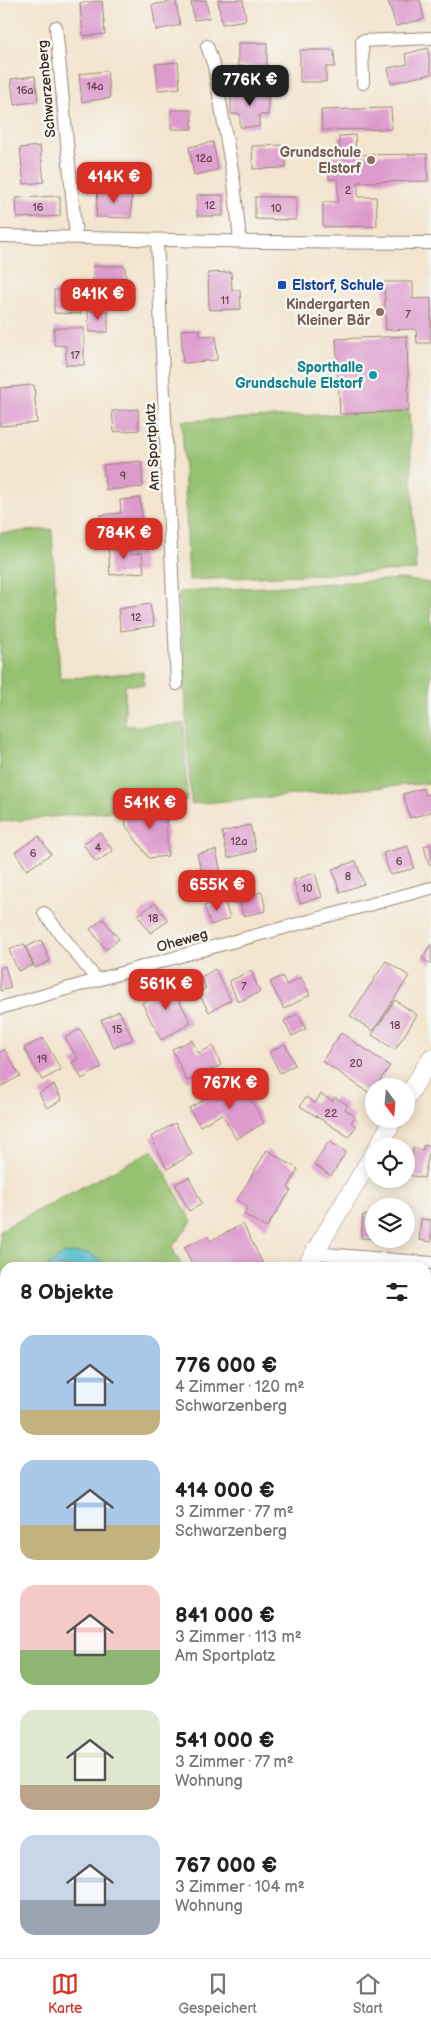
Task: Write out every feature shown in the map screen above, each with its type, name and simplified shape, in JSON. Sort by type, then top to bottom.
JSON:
[{"type":"main road","points":[[415,1084],[431,1058]]},
{"type":"main road","points":[[310,1260],[365,1168]]},
{"type":"street","name":"Schwarzenberg","points":[[56,27],[76,238]]},
{"type":"street","points":[[364,83],[362,41],[431,38]]},
{"type":"street","points":[[207,46],[214,66],[234,182],[240,241]]},
{"type":"street","points":[[0,236],[431,243]]},
{"type":"street","name":"Am Sportplatz","points":[[157,240],[177,684]]},
{"type":"street","name":"Oheweg","points":[[0,1008],[431,888]]},
{"type":"street","points":[[44,913],[98,980]]},
{"type":"street","points":[[310,1260],[391,1262]]},
{"type":"green space","points":[[409,411],[416,570],[189,580],[182,421]]},
{"type":"green space","points":[[52,529],[60,679],[143,672],[144,685],[125,685],[125,726],[184,724],[187,800],[168,802],[168,806],[0,822],[0,533]]},
{"type":"green space","points":[[402,579],[431,583],[431,783],[191,804],[179,592]]},
{"type":"green space","points":[[153,1150],[192,1222],[172,1247],[180,1262],[0,1262],[0,1230]]},
{"type":"water","points":[[88,1253],[103,1262],[53,1262],[64,1254]]},
{"type":"building","points":[[206,0],[209,18],[194,20],[191,2]]},
{"type":"building","points":[[218,0],[243,0],[246,20],[222,24]]},
{"type":"building","points":[[388,0],[420,0],[424,19],[396,26]]},
{"type":"building","points":[[102,1],[105,34],[83,36],[80,3]]},
{"type":"building","points":[[176,1],[180,25],[156,30],[152,5]]},
{"type":"building","points":[[238,43],[267,43],[267,66],[238,66]]},
{"type":"building","points":[[428,48],[431,74],[391,83],[388,68],[408,64],[405,54]]},
{"type":"building","points":[[300,50],[334,50],[335,67],[326,67],[326,82],[300,82]]},
{"type":"building","points":[[178,62],[180,88],[158,90],[156,64]]},
{"type":"building","points":[[107,71],[110,98],[82,102],[79,74]]},
{"type":"building","points":[[35,76],[38,101],[14,105],[11,79]]},
{"type":"building","points":[[231,92],[268,92],[268,115],[259,115],[259,127],[240,127],[240,114],[231,114]]},
{"type":"building","points":[[391,108],[392,129],[322,130],[321,110]]},
{"type":"building","points":[[171,110],[192,110],[192,129],[171,129]]},
{"type":"building","points":[[355,135],[356,155],[427,154],[428,181],[358,182],[358,197],[376,197],[377,226],[323,227],[323,202],[338,202],[338,179],[329,179],[329,156],[340,156],[339,136]]},
{"type":"building","points":[[213,142],[218,170],[194,175],[189,147]]},
{"type":"building","points":[[285,145],[286,168],[253,169],[252,146]]},
{"type":"building","points":[[40,146],[44,182],[24,184],[20,148]]},
{"type":"building","points":[[84,170],[107,171],[106,187],[84,187]]},
{"type":"building","points":[[98,189],[132,190],[131,218],[96,217]]},
{"type":"building","points":[[197,195],[223,195],[223,216],[197,216]]},
{"type":"building","points":[[60,196],[60,216],[17,218],[16,198]]},
{"type":"building","points":[[255,197],[296,197],[296,220],[255,219]]},
{"type":"building","points":[[93,266],[125,266],[126,286],[112,286],[112,295],[93,295]]},
{"type":"building","points":[[231,272],[232,290],[240,290],[241,309],[209,310],[208,273]]},
{"type":"building","points":[[384,282],[413,282],[413,299],[431,298],[431,343],[417,343],[416,329],[386,330]]},
{"type":"building","points":[[54,290],[81,290],[81,314],[54,313]]},
{"type":"building","points":[[88,311],[108,311],[108,332],[89,332]]},
{"type":"building","points":[[54,328],[84,328],[84,365],[66,365],[66,346],[54,345]]},
{"type":"building","points":[[200,329],[200,336],[216,335],[217,360],[183,363],[181,330]]},
{"type":"building","name":"Sporthalle Grundschule Elstorf","points":[[407,336],[409,411],[340,414],[336,339]]},
{"type":"building","points":[[34,385],[37,423],[0,426],[0,388]]},
{"type":"building","points":[[138,409],[139,430],[114,432],[112,411]]},
{"type":"building","points":[[141,461],[143,487],[106,490],[103,465]]},
{"type":"building","points":[[140,498],[143,529],[102,533],[100,515],[121,513],[120,500]]},
{"type":"building","points":[[129,542],[130,555],[142,553],[144,572],[110,575],[108,543]]},
{"type":"building","points":[[150,604],[154,626],[121,631],[118,609]]},
{"type":"building","points":[[423,788],[425,795],[431,793],[431,812],[410,818],[403,794]]},
{"type":"building","points":[[171,808],[172,819],[166,820],[168,856],[149,858],[126,826],[125,812]]},
{"type":"building","points":[[250,825],[256,851],[228,858],[222,832]]},
{"type":"building","points":[[100,832],[113,851],[96,862],[83,844]]},
{"type":"building","points":[[39,836],[51,854],[27,870],[15,852]]},
{"type":"building","points":[[431,844],[431,864],[429,865],[424,846]]},
{"type":"building","points":[[408,846],[414,868],[390,875],[383,853]]},
{"type":"building","points":[[216,850],[221,873],[203,878],[197,854]]},
{"type":"building","points":[[356,861],[364,884],[340,892],[332,869]]},
{"type":"building","points":[[315,873],[322,897],[300,903],[293,880]]},
{"type":"building","points":[[262,892],[266,911],[243,916],[239,897]]},
{"type":"building","points":[[224,900],[230,918],[211,925],[204,906]]},
{"type":"building","points":[[155,903],[168,921],[150,933],[138,915]]},
{"type":"building","points":[[103,919],[119,939],[106,950],[90,929]]},
{"type":"building","points":[[41,940],[50,961],[35,968],[26,947]]},
{"type":"building","points":[[24,944],[33,965],[18,971],[9,950]]},
{"type":"building","points":[[431,944],[431,964],[422,958]]},
{"type":"building","points":[[386,961],[409,976],[373,1031],[350,1016]]},
{"type":"building","points":[[5,966],[11,988],[0,991],[0,968]]},
{"type":"building","points":[[215,969],[231,1000],[209,1012],[198,992],[206,988],[201,977]]},
{"type":"building","points":[[251,971],[260,992],[238,1002],[229,981]]},
{"type":"building","points":[[282,976],[287,985],[301,977],[310,995],[284,1009],[270,982]]},
{"type":"building","points":[[168,980],[191,1023],[161,1040],[142,1003],[151,998],[148,992]]},
{"type":"building","points":[[395,1000],[417,1015],[395,1050],[372,1035]]},
{"type":"building","points":[[119,1011],[133,1039],[114,1048],[101,1020]]},
{"type":"building","points":[[298,1014],[306,1029],[292,1036],[284,1021]]},
{"type":"building","points":[[80,1029],[102,1067],[82,1079],[72,1062],[78,1059],[65,1038]]},
{"type":"building","points":[[341,1033],[390,1066],[382,1078],[365,1078],[365,1090],[322,1061]]},
{"type":"building","points":[[43,1038],[61,1070],[42,1080],[24,1048]]},
{"type":"building","points":[[192,1040],[198,1053],[213,1046],[221,1065],[187,1081],[172,1049]]},
{"type":"building","points":[[285,1044],[295,1065],[280,1073],[269,1052]]},
{"type":"building","points":[[5,1050],[20,1076],[2,1086],[0,1082],[0,1052]]},
{"type":"building","points":[[240,1080],[264,1123],[236,1139],[222,1114],[200,1126],[189,1108]]},
{"type":"building","points":[[54,1085],[62,1100],[47,1108],[39,1093]]},
{"type":"building","points":[[321,1094],[332,1101],[335,1097],[348,1105],[345,1109],[355,1116],[351,1123],[356,1126],[349,1137],[300,1106],[306,1097],[315,1103]]},
{"type":"building","points":[[175,1123],[192,1154],[167,1169],[151,1137]]},
{"type":"building","points":[[329,1141],[346,1152],[331,1176],[314,1164]]},
{"type":"building","points":[[424,1145],[431,1146],[424,1178],[415,1176],[415,1148],[423,1150]]},
{"type":"building","points":[[267,1150],[298,1169],[288,1188],[291,1190],[266,1228],[244,1214],[248,1207],[237,1200]]},
{"type":"building","points":[[189,1177],[202,1204],[189,1211],[175,1184]]},
{"type":"building","points":[[363,1215],[365,1215],[365,1238],[361,1238]]},
{"type":"building","points":[[421,1219],[431,1220],[431,1242],[419,1240]]},
{"type":"building","points":[[243,1224],[262,1262],[191,1262],[184,1247],[208,1236],[210,1241]]},
{"type":"place","name":"Grundschule Elstorf","points":[[371,160]]},
{"type":"place","name":"Elstorf, Schule","points":[[282,285]]},
{"type":"place","name":"Kindergarten Kleiner Bär","points":[[380,312]]},
{"type":"place","name":"Sporthalle Grundschule Elstorf","points":[[373,375]]}]
